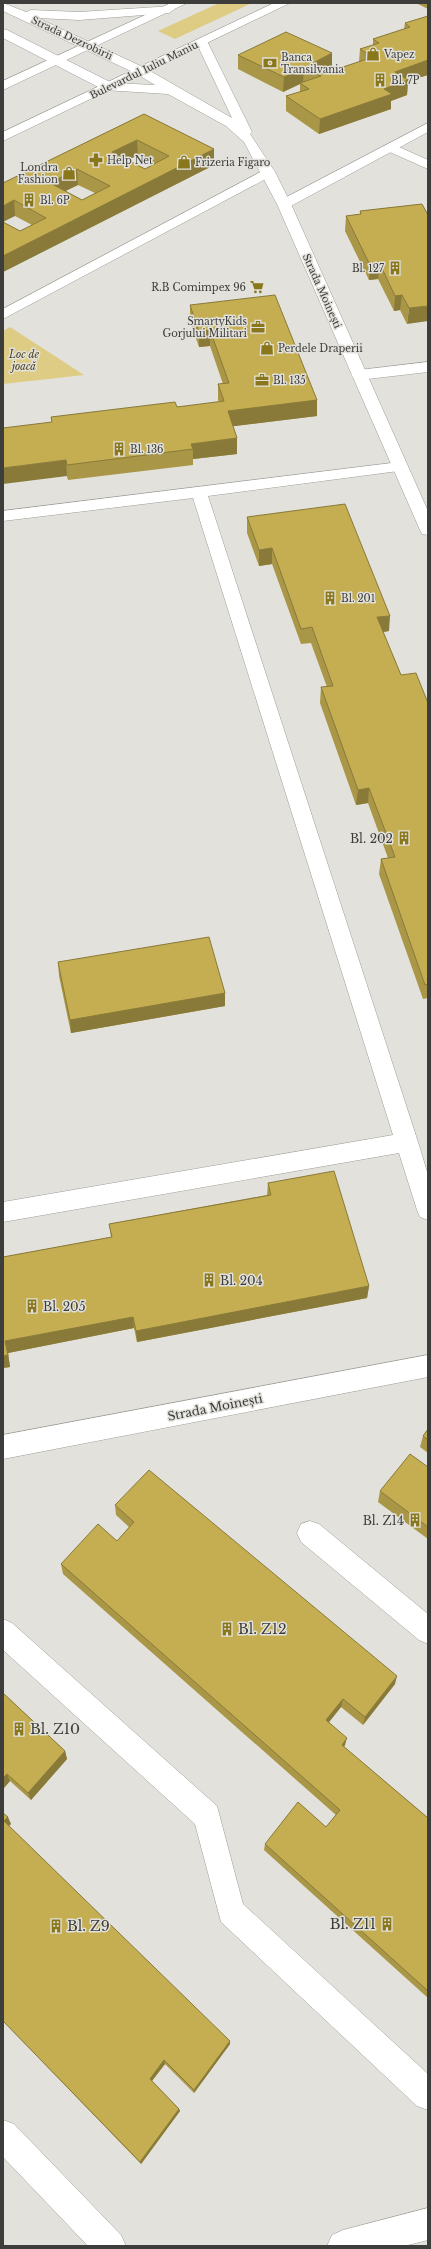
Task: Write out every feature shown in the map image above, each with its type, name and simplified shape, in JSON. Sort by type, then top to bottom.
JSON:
[{"type":"main road","points":[[3,86],[181,3]]},
{"type":"main road","name":"Bulevardul Iuliu Maniu","points":[[3,137],[284,3]]},
{"type":"main road","name":"Strada Dezrobirii","points":[[3,6],[141,71]]},
{"type":"main road","points":[[3,16],[15,11],[42,15],[79,16],[169,9]]},
{"type":"main road","points":[[3,33],[109,87]]},
{"type":"main road","points":[[202,42],[249,140]]},
{"type":"main road","name":"Strada Moinești","points":[[141,71],[171,90],[224,118],[249,140],[268,172],[284,204],[428,530]]},
{"type":"main road","name":"Strada Moinești","points":[[109,87],[171,90]]},
{"type":"main road","points":[[284,204],[428,127]]},
{"type":"main road","points":[[390,148],[428,166]]},
{"type":"main road","points":[[3,315],[268,172]]},
{"type":"main road","points":[[359,375],[428,367]]},
{"type":"main road","points":[[3,516],[400,467]]},
{"type":"main road","points":[[199,492],[428,1210]]},
{"type":"main road","points":[[3,1212],[406,1142]]},
{"type":"main road","name":"Strada Moinești","points":[[3,1447],[428,1366]]},
{"type":"main road","points":[[310,1533],[428,1631]]},
{"type":"main road","points":[[3,1632],[207,1816],[231,1912],[428,2095]]},
{"type":"main road","points":[[3,2135],[110,2246]]},
{"type":"main road","points":[[343,2246],[428,2224]]},
{"type":"green space","points":[[219,3],[252,3],[175,39],[158,31]]},
{"type":"green space","name":"Loc de joacă","points":[[10,327],[84,375],[3,384],[3,331]]},
{"type":"building","name":"Bl. 7P","points":[[428,16],[428,60],[395,72],[408,80],[384,89],[392,94],[320,119],[286,96],[309,89],[300,83],[321,76],[304,68],[284,77],[238,55],[286,32],[332,53],[313,63],[331,71],[373,57],[360,49],[379,43],[373,39],[410,27],[405,23]]},
{"type":"building","points":[[144,114],[214,149],[3,256],[3,222],[20,231],[46,218],[14,200],[3,206],[3,183]],"holes":[[[137,140],[169,156],[145,169],[112,152]],[[77,169],[110,186],[82,200],[50,183]]]},
{"type":"building","name":"Bl. 127","points":[[422,204],[428,215],[428,306],[409,308],[402,295],[395,296],[380,264],[370,265],[346,216],[361,214],[360,211]]},
{"type":"building","points":[[275,295],[317,400],[228,411],[237,438],[191,444],[193,449],[67,465],[66,460],[3,468],[3,428],[52,422],[51,417],[175,402],[177,407],[224,401],[218,384],[229,383],[210,330],[199,332],[190,305]]},
{"type":"building","points":[[345,504],[390,616],[377,617],[401,675],[416,673],[428,703],[428,984],[425,985],[381,859],[395,857],[369,788],[358,790],[321,687],[333,686],[312,627],[301,629],[272,548],[259,550],[247,517]]},
{"type":"building","points":[[209,937],[225,993],[70,1020],[58,962]]},
{"type":"building","name":"Bl. 204","points":[[334,1171],[369,1286],[136,1331],[133,1317],[5,1341],[8,1355],[3,1356],[3,1257],[112,1237],[109,1224],[271,1195],[268,1183]]},
{"type":"building","points":[[428,1429],[428,1440],[423,1436]]},
{"type":"building","name":"Bl. Z14","points":[[410,1454],[428,1467],[428,1527],[380,1491]]},
{"type":"building","name":"Bl. Z12","points":[[149,1470],[397,1676],[365,1717],[343,1699],[326,1720],[347,1738],[342,1745],[428,1818],[428,1991],[265,1844],[298,1802],[326,1827],[340,1810],[61,1564],[98,1524],[117,1541],[134,1522],[115,1505]]},
{"type":"building","name":"Bl. Z10","points":[[3,1693],[65,1751],[28,1793],[7,1774],[3,1778]]},
{"type":"building","name":"Bl. Z9","points":[[3,1813],[8,1817],[4,1821],[230,2041],[194,2090],[164,2060],[150,2079],[179,2109],[140,2162],[3,2021]]},
{"type":"place","name":"Vapez","points":[[373,54]]},
{"type":"place","name":"Banca Transilvania","points":[[270,63]]},
{"type":"place","name":"Bl. 7P","points":[[380,80]]},
{"type":"place","name":"Help Net","points":[[96,160]]},
{"type":"place","name":"Frizeria Figaro","points":[[184,162]]},
{"type":"place","name":"Londra Fashion","points":[[69,173]]},
{"type":"place","name":"Bl. 6P","points":[[29,200]]},
{"type":"place","name":"Bl. 127","points":[[395,268]]},
{"type":"place","name":"R.B Comimpex 96","points":[[257,287]]},
{"type":"place","name":"SmartyKids Gorjului Militari","points":[[258,327]]},
{"type":"place","name":"Perdele Draperii","points":[[267,348]]},
{"type":"place","name":"Bl. 135","points":[[262,380]]},
{"type":"place","name":"Bl. 136","points":[[119,449]]},
{"type":"place","name":"Bl. 201","points":[[330,598]]},
{"type":"place","name":"Bl. 202","points":[[404,838]]},
{"type":"place","name":"Bl. 204","points":[[209,1280]]},
{"type":"place","name":"Bl. 205","points":[[32,1306]]},
{"type":"place","name":"Bl. Z14","points":[[415,1520]]},
{"type":"place","name":"Bl. Z12","points":[[227,1629]]},
{"type":"place","name":"Bl. Z10","points":[[19,1729]]},
{"type":"place","name":"Bl. Z11","points":[[387,1924]]},
{"type":"place","name":"Bl. Z9","points":[[56,1926]]}]
